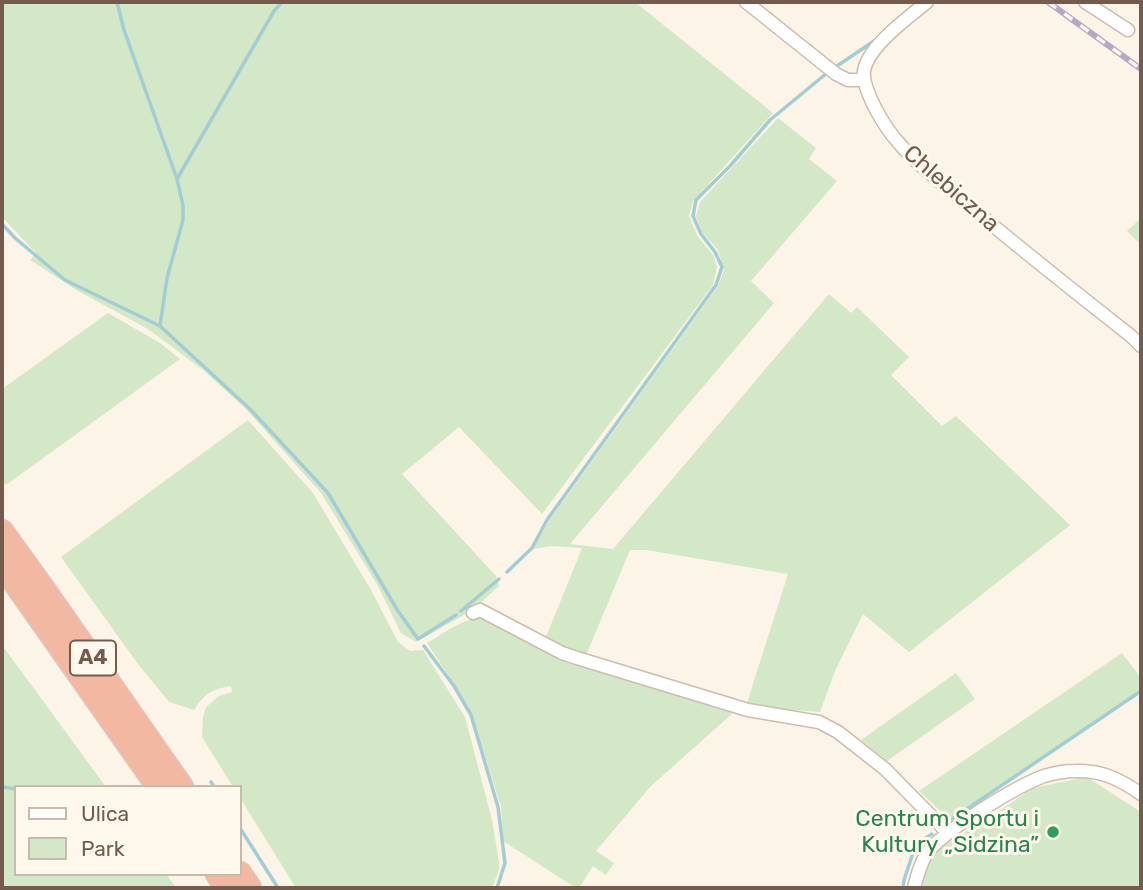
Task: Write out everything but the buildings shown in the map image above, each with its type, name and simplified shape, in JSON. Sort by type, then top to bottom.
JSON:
[{"type":"highway","name":"A4","points":[[2,531],[181,785]]},
{"type":"highway","name":"A4","points":[[2,565],[157,785]]},
{"type":"street","points":[[746,2],[836,74],[848,80],[864,80],[864,69],[877,46],[927,2]]},
{"type":"street","points":[[1085,2],[1128,30]]},
{"type":"street","name":"Chlebiczna","points":[[864,80],[888,130],[899,144],[1026,254],[1141,346]]},
{"type":"street","points":[[473,612],[480,610],[562,653],[577,658],[748,710],[819,722],[838,732],[885,769],[948,833]]},
{"type":"street","points":[[914,888],[918,870],[928,852],[948,833],[983,809],[1046,775],[1083,771],[1106,774],[1141,794]]},
{"type":"green space","points":[[2,2],[635,2],[773,113],[693,201],[689,216],[698,237],[713,255],[717,267],[713,285],[542,514],[459,427],[402,474],[496,576],[499,586],[471,611],[416,642],[401,633],[378,586],[321,493],[245,408],[203,370],[148,329],[78,291],[30,260],[36,253],[2,217]]},
{"type":"green space","points":[[778,118],[816,148],[809,159],[837,181],[751,281],[774,303],[570,544],[613,549],[829,294],[851,313],[857,307],[909,357],[891,375],[942,426],[956,416],[1070,525],[909,652],[863,614],[835,671],[820,712],[746,706],[788,574],[647,550],[630,550],[585,658],[546,637],[582,548],[552,546],[533,549],[549,521],[718,286],[724,270],[718,250],[702,232],[696,216],[700,202]]},
{"type":"green space","points":[[1141,218],[1141,245],[1127,231]]},
{"type":"green space","points":[[108,313],[160,343],[180,359],[6,485],[2,480],[2,389]]},
{"type":"green space","points":[[248,420],[313,493],[371,590],[398,642],[410,651],[423,650],[465,717],[492,820],[499,862],[492,888],[296,888],[242,801],[242,785],[232,785],[202,737],[206,707],[219,696],[232,692],[231,686],[209,693],[194,710],[169,702],[138,664],[61,557]]},
{"type":"green space","points":[[480,618],[734,712],[650,787],[596,851],[614,863],[606,875],[593,866],[579,888],[503,841],[501,807],[472,714],[427,643],[459,624]]},
{"type":"green space","points":[[2,645],[105,785],[14,785],[14,876],[167,876],[176,888],[2,888]]},
{"type":"green space","points":[[1122,653],[1141,678],[1141,690],[949,819],[919,791]]},
{"type":"green space","points":[[956,673],[975,699],[887,761],[861,740]]},
{"type":"green space","name":"Centrum Sportu i Kultury „Sidzina”","points":[[1087,777],[1141,812],[1141,888],[922,888],[926,869],[936,853],[948,842],[1033,788]]},
{"type":"waterway","points":[[117,2],[124,30],[177,179],[183,206],[183,220],[167,278],[160,326]]},
{"type":"waterway","points":[[177,179],[274,11],[282,2]]},
{"type":"waterway","points":[[834,68],[874,41]]},
{"type":"waterway","points":[[507,572],[532,548],[547,520],[716,285],[722,267],[693,216],[696,200],[770,120],[827,73]]},
{"type":"waterway","points":[[2,224],[65,280],[160,326],[251,410],[328,493],[398,611],[418,639],[456,615]]},
{"type":"waterway","points":[[461,611],[499,579]]},
{"type":"waterway","points":[[424,646],[454,686],[471,715],[498,807],[505,863],[497,888]]},
{"type":"waterway","points":[[952,819],[1141,691]]},
{"type":"waterway","points":[[2,787],[14,789]]},
{"type":"waterway","points":[[242,831],[278,888]]},
{"type":"waterway","points":[[903,888],[915,847],[932,834]]},
{"type":"railway","points":[[1048,2],[1141,69]]},
{"type":"place","name":"Centrum Sportu i Kultury „Sidzina”","points":[[1053,832]]}]
